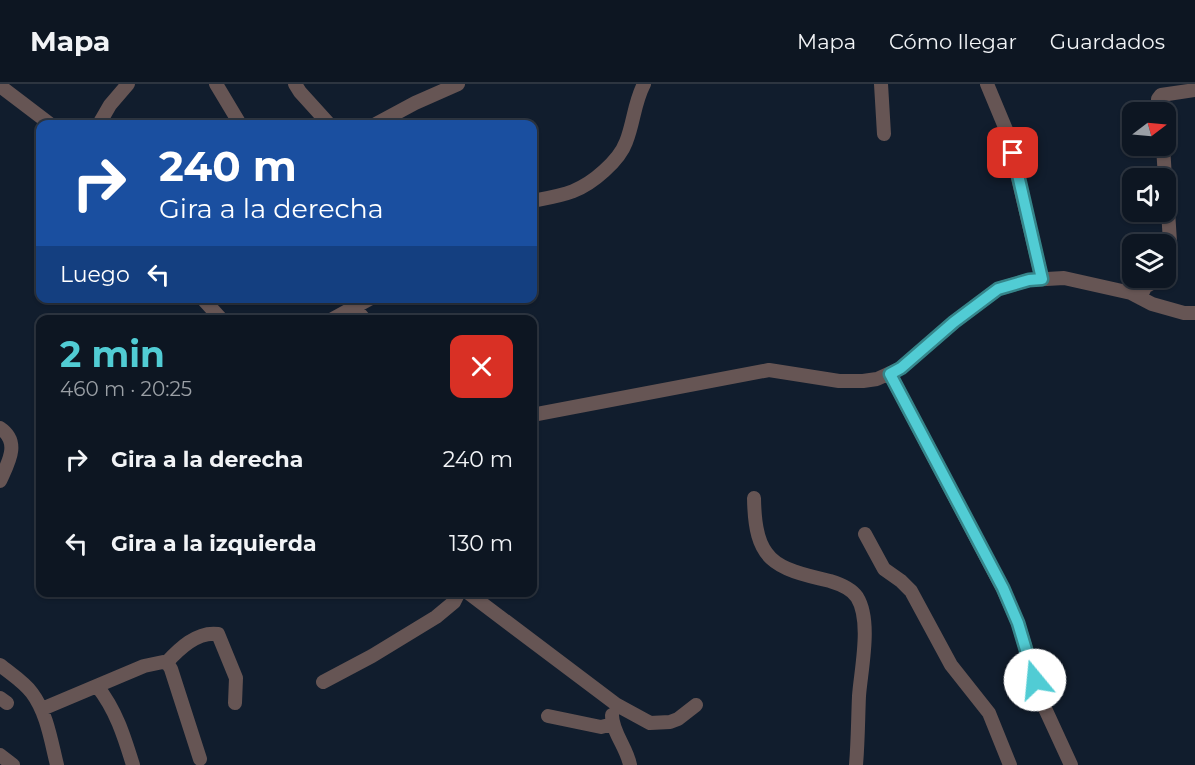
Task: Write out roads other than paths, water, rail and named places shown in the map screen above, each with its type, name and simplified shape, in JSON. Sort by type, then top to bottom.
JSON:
[{"type":"street","points":[[101,120],[110,105],[128,84]]},
{"type":"street","points":[[216,84],[238,120]]},
{"type":"street","points":[[295,84],[325,120]]},
{"type":"street","points":[[383,120],[458,84]]},
{"type":"street","points":[[537,200],[582,189],[614,162],[626,144],[632,126],[636,99],[644,84]]},
{"type":"street","points":[[881,84],[884,134]]},
{"type":"street","points":[[987,84],[1007,132],[1042,279]]},
{"type":"street","points":[[0,87],[45,120]]},
{"type":"street","points":[[1158,102],[1161,95],[1195,90]]},
{"type":"street","points":[[537,414],[769,370],[839,381],[863,381],[890,374],[901,368],[954,322],[998,289],[1029,280],[1064,278],[1131,293],[1152,304],[1184,313],[1195,313]]},
{"type":"street","points":[[1140,298],[1145,288]]},
{"type":"street","points":[[207,303],[217,315]]},
{"type":"street","points":[[340,315],[362,303]]},
{"type":"street","points":[[354,307],[361,315]]},
{"type":"street","points":[[890,374],[1003,588],[1018,623],[1042,702],[1071,765]]},
{"type":"street","points":[[0,428],[7,433],[12,447],[10,459],[0,481]]},
{"type":"street","points":[[754,498],[756,529],[762,546],[771,559],[795,573],[843,586],[853,592],[859,603],[864,627],[856,765]]},
{"type":"street","points":[[865,534],[884,568],[911,591],[951,665],[989,713],[1010,765]]},
{"type":"street","points":[[323,682],[372,656],[436,617],[454,602],[456,597]]},
{"type":"street","points":[[474,597],[617,705],[650,723],[656,724],[678,719],[696,705]]},
{"type":"street","points":[[166,663],[182,647],[199,636],[209,633],[218,634],[236,678],[235,703]]},
{"type":"street","points":[[42,709],[144,666],[159,662],[166,663],[171,669],[200,759]]},
{"type":"street","points":[[0,665],[26,685],[42,709],[57,765]]},
{"type":"street","points":[[97,686],[119,722],[133,765]]},
{"type":"street","points":[[617,705],[613,712],[613,724],[625,747],[630,765]]},
{"type":"street","points":[[548,716],[601,727],[613,724]]},
{"type":"street","points":[[0,754],[13,765]]}]
